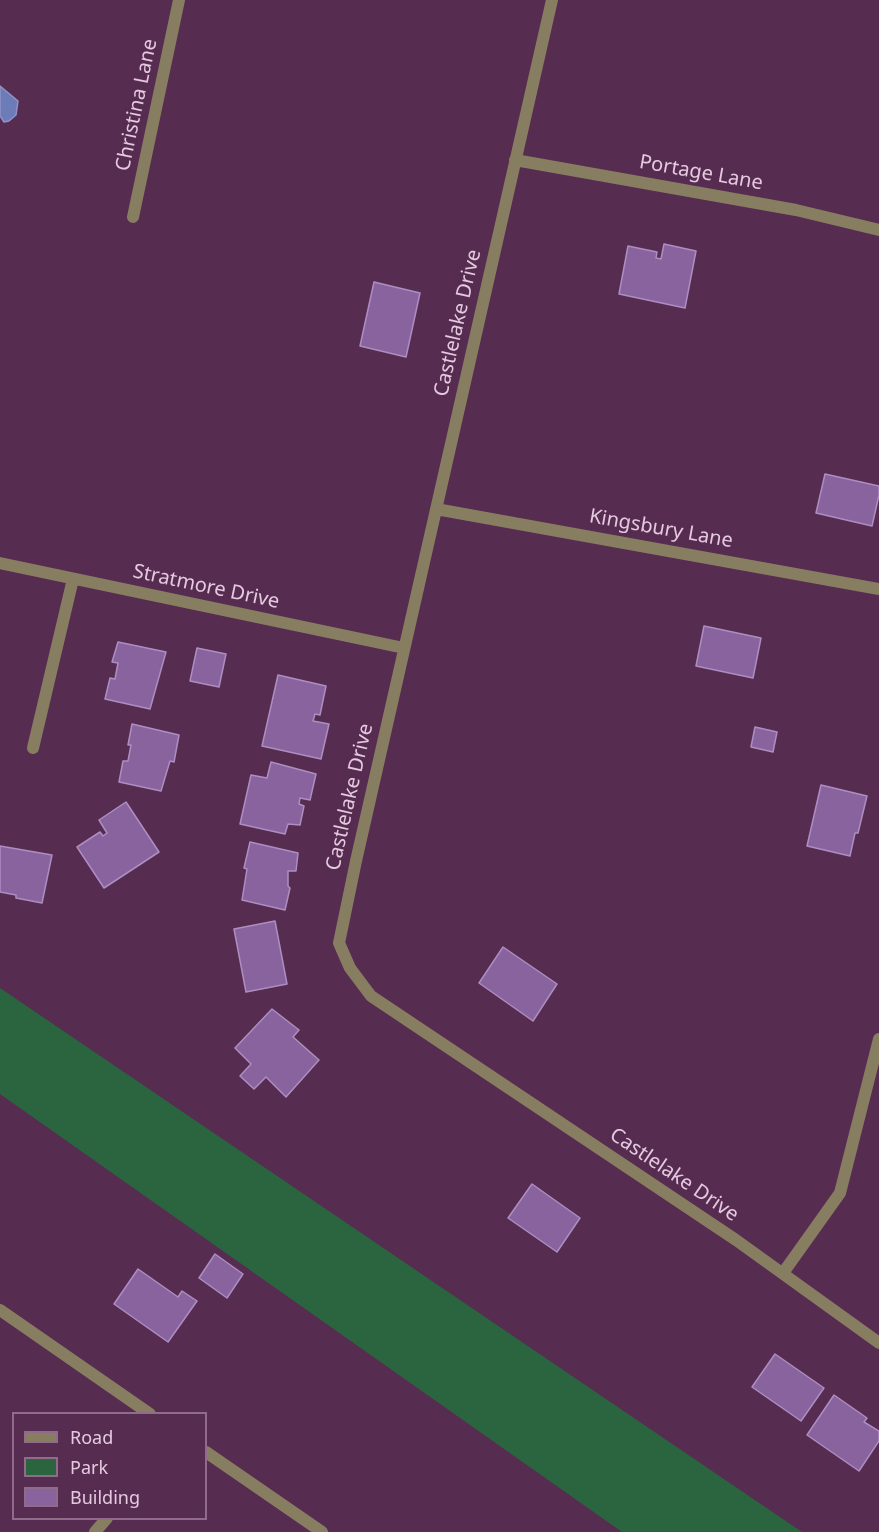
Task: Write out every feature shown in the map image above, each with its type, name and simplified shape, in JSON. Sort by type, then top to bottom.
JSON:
[{"type":"street","name":"Christina Lane","points":[[133,217],[179,0]]},
{"type":"street","name":"Castlelake Drive","points":[[552,0],[339,943],[350,968],[371,996],[736,1240],[879,1343]]},
{"type":"street","name":"Portage Lane","points":[[515,160],[796,210],[879,230]]},
{"type":"street","name":"Kingsbury Lane","points":[[436,509],[879,589]]},
{"type":"street","name":"Stratmore Drive","points":[[0,563],[404,648]]},
{"type":"street","points":[[33,748],[73,579]]},
{"type":"street","points":[[783,1273],[840,1193],[879,1039]]},
{"type":"street","points":[[0,1310],[149,1412]]},
{"type":"street","points":[[207,1453],[322,1532]]},
{"type":"street","points":[[95,1532],[105,1520]]},
{"type":"green space","points":[[0,988],[802,1532],[622,1532],[0,1094]]},
{"type":"water","points":[[0,86],[18,101],[16,115],[4,122],[0,116]]},
{"type":"building","points":[[664,244],[696,251],[685,308],[619,294],[628,246],[657,252],[656,258],[661,259]]},
{"type":"building","points":[[374,282],[420,293],[406,357],[360,346]]},
{"type":"building","points":[[825,474],[879,486],[872,526],[816,513]]},
{"type":"building","points":[[704,626],[761,638],[753,678],[696,666]]},
{"type":"building","points":[[118,642],[166,652],[150,709],[105,699],[110,678],[115,679],[118,663],[112,662]]},
{"type":"building","points":[[197,648],[226,654],[219,687],[190,681]]},
{"type":"building","points":[[278,675],[326,686],[320,715],[315,714],[313,721],[329,724],[321,759],[262,746]]},
{"type":"building","points":[[132,724],[179,735],[174,762],[170,761],[161,791],[119,782],[123,761],[128,761]]},
{"type":"building","points":[[755,727],[777,732],[773,752],[751,747]]},
{"type":"building","points":[[271,762],[316,774],[310,800],[300,798],[299,804],[304,806],[300,825],[288,824],[285,834],[240,824],[251,775],[267,778]]},
{"type":"building","points":[[821,785],[867,796],[850,856],[807,846]]},
{"type":"building","points":[[126,802],[159,852],[104,888],[77,847],[100,832],[103,836],[107,833],[99,820]]},
{"type":"building","points":[[250,842],[298,853],[296,871],[288,871],[290,888],[285,910],[242,900],[247,869],[244,868]]},
{"type":"building","points":[[0,846],[52,855],[42,903],[0,892]]},
{"type":"building","points":[[275,921],[287,984],[246,992],[234,929]]},
{"type":"building","points":[[503,947],[557,984],[533,1021],[479,983]]},
{"type":"building","points":[[272,1009],[299,1030],[293,1037],[319,1060],[286,1097],[266,1077],[254,1089],[240,1076],[251,1064],[235,1048]]},
{"type":"building","points":[[532,1184],[580,1218],[557,1252],[508,1218]]},
{"type":"building","points":[[215,1254],[243,1274],[227,1298],[199,1278]]},
{"type":"building","points":[[138,1269],[178,1297],[182,1291],[197,1301],[168,1342],[114,1304]]},
{"type":"building","points":[[775,1354],[824,1388],[801,1421],[752,1387]]},
{"type":"building","points":[[834,1395],[867,1418],[864,1422],[879,1431],[879,1441],[859,1471],[807,1435]]}]
